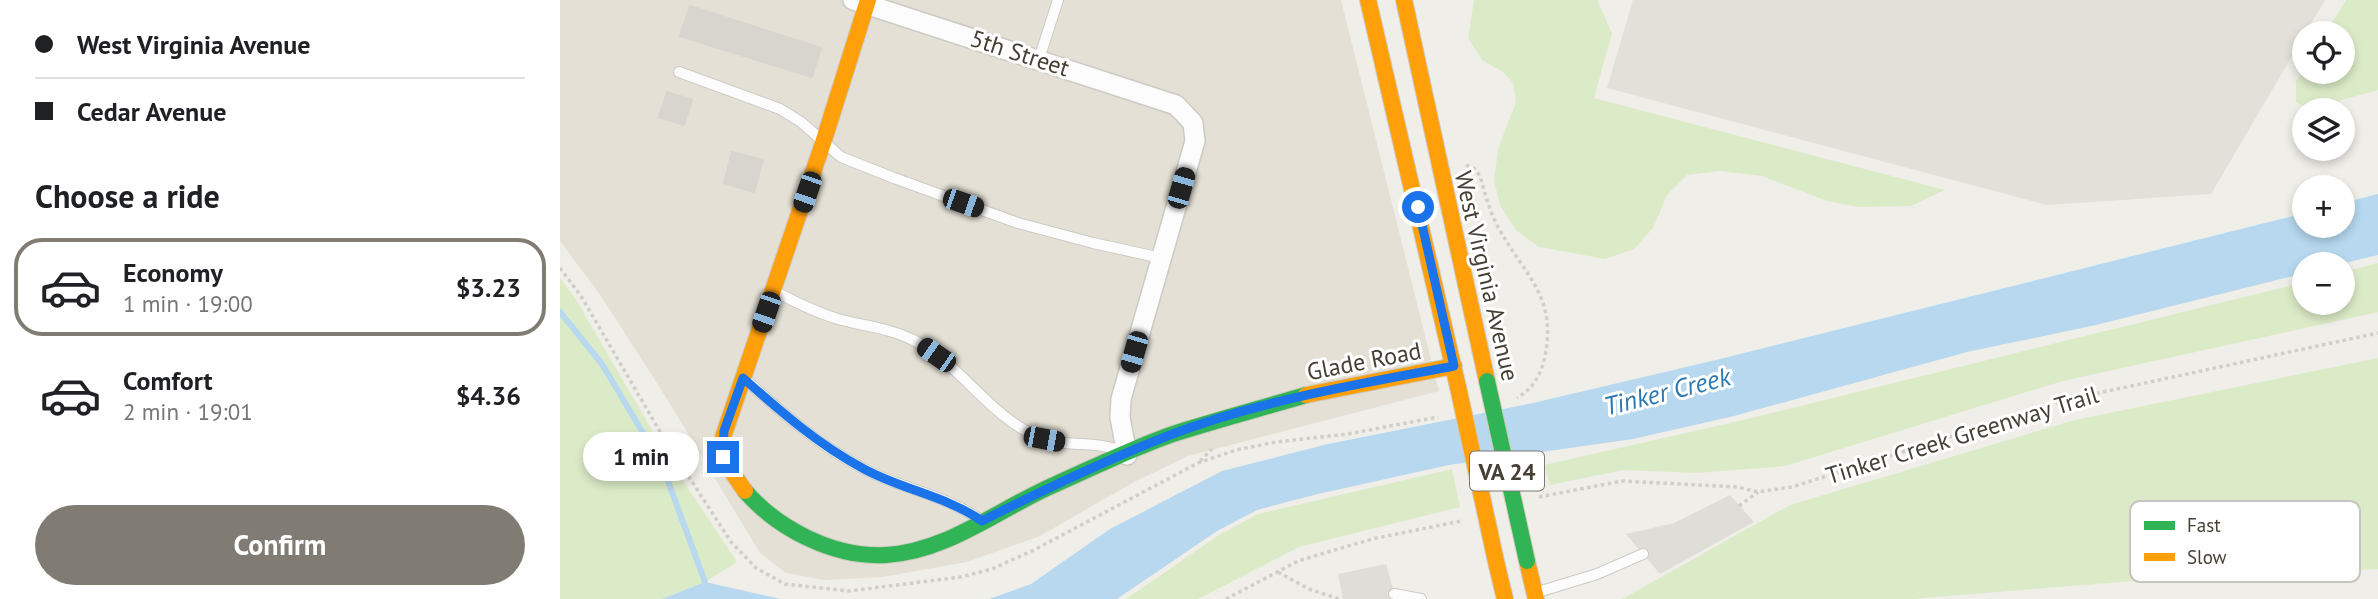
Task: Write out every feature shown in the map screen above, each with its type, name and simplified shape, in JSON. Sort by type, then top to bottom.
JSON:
[{"type":"street","name":"VA 24","points":[[1368,0],[1454,366],[1497,566],[1501,598]]},
{"type":"street","name":"West Virginia Avenue","points":[[1404,0],[1535,596]]},
{"type":"street","name":"5th Street","points":[[862,1],[1175,105],[1185,112],[1194,123],[1195,141],[1161,258]]},
{"type":"street","points":[[743,378],[823,143],[862,1]]},
{"type":"street","points":[[1127,455],[1120,417],[1121,400],[1161,258]]},
{"type":"street","name":"Glade Road","points":[[743,378],[724,431],[723,457],[727,469],[748,494],[796,533],[825,546],[857,554],[888,556],[931,547],[1053,485],[1171,435],[1306,395],[1454,366]]},
{"type":"lane","points":[[1039,59],[1058,0]]},
{"type":"lane","points":[[679,72],[780,109],[801,122],[841,157],[872,170],[1018,223],[1161,258]]},
{"type":"lane","points":[[774,290],[815,310],[916,341],[936,355],[1001,415],[1044,439],[1067,444],[1103,446],[1127,455]]},
{"type":"lane","points":[[743,378],[824,445],[903,487],[962,507],[982,521]]},
{"type":"lane","points":[[1535,596],[1643,554]]},
{"type":"lane","points":[[1394,594],[1421,599]]},
{"type":"path","name":"Tinker Creek Greenway Trail","points":[[1543,496],[1622,481],[1737,487],[1758,492],[1792,487],[2066,400],[2378,333]]},
{"type":"path","points":[[1739,506],[1758,492]]},
{"type":"path","points":[[1226,599],[1298,561],[1372,539],[1465,520]]},
{"type":"path","points":[[1278,572],[1309,589],[1339,599]]},
{"type":"shaded area","points":[[560,0],[1341,0],[1439,391],[1188,456],[1134,482],[1040,536],[967,562],[882,577],[824,580],[786,573],[760,553],[601,296],[560,241]]},
{"type":"shaded area","points":[[1633,0],[2325,0],[2313,21],[2292,21],[2292,56],[2211,194],[2047,205],[1607,88]]},
{"type":"shaded area","points":[[1730,495],[1754,522],[1660,574],[1626,534],[1674,523]]},
{"type":"shaded area","points":[[1386,564],[1396,599],[1343,599],[1338,574]]},
{"type":"green space","points":[[1474,0],[1597,0],[1612,33],[1594,98],[1945,190],[1911,206],[1859,207],[1827,201],[1762,176],[1721,171],[1687,175],[1667,195],[1653,228],[1634,249],[1605,259],[1539,247],[1516,230],[1500,205],[1494,181],[1498,149],[1516,102],[1513,83],[1503,72],[1482,60],[1468,38]]},
{"type":"green space","points":[[2346,0],[2378,0],[2378,90],[2349,98],[2296,98],[2296,84],[2355,84],[2355,21],[2333,21]]},
{"type":"green space","points":[[2378,263],[2378,312],[2063,381],[1785,466],[1697,473],[1623,470],[1550,485],[1544,465],[1739,421],[2292,285],[2292,315],[2355,315],[2355,269]]},
{"type":"green space","points":[[560,278],[575,298],[670,461],[737,562],[705,582],[662,599],[560,599]]},
{"type":"green space","points":[[2378,358],[2378,569],[2360,570],[2360,501],[2130,501],[2130,581],[1913,599],[1622,599],[1790,505],[2075,420]]},
{"type":"green space","points":[[1452,469],[1460,507],[1299,547],[1198,599],[1126,599],[1219,535],[1258,514]]},
{"type":"water","name":"Tinker Creek","points":[[2378,194],[2378,255],[2355,260],[2355,252],[2292,252],[2292,276],[2096,325],[1967,352],[1734,416],[1633,439],[1449,465],[1257,510],[1217,531],[1117,599],[989,599],[1031,584],[1110,529],[1222,471],[1328,444],[1533,403],[1716,360],[2292,216],[2292,238],[2355,238],[2355,200]]},
{"type":"water","points":[[705,582],[781,599],[662,599]]},
{"type":"building","points":[[690,6],[821,48],[812,77],[680,36]]},
{"type":"building","points":[[667,92],[692,100],[684,125],[659,117]]},
{"type":"building","points":[[732,152],[763,160],[754,192],[724,183]]},
{"type":"waterway","points":[[560,312],[602,364],[662,465],[705,582],[706,599]]},
{"type":"traffic: fast","points":[[1487,381],[1527,561]]},
{"type":"traffic: fast","points":[[745,491],[758,505],[790,529],[827,546],[866,555],[909,552],[952,538],[1035,494],[1143,445],[1306,395]]},
{"type":"traffic: slow","points":[[745,491],[726,463],[721,443],[823,143],[868,0]]},
{"type":"traffic: slow","points":[[1368,0],[1458,387]]},
{"type":"traffic: slow","points":[[1404,0],[1487,381]]},
{"type":"traffic: slow","points":[[1306,395],[1454,366]]},
{"type":"traffic: slow","points":[[1458,387],[1497,566]]},
{"type":"traffic: slow","points":[[1527,561],[1536,599]]},
{"type":"traffic: slow","points":[[1497,566],[1505,599]]},
{"type":"route","points":[[723,457],[721,443],[724,431],[743,378],[824,445],[903,487],[962,507],[982,521],[1053,485],[1171,435],[1306,395],[1454,366],[1418,207]]}]
